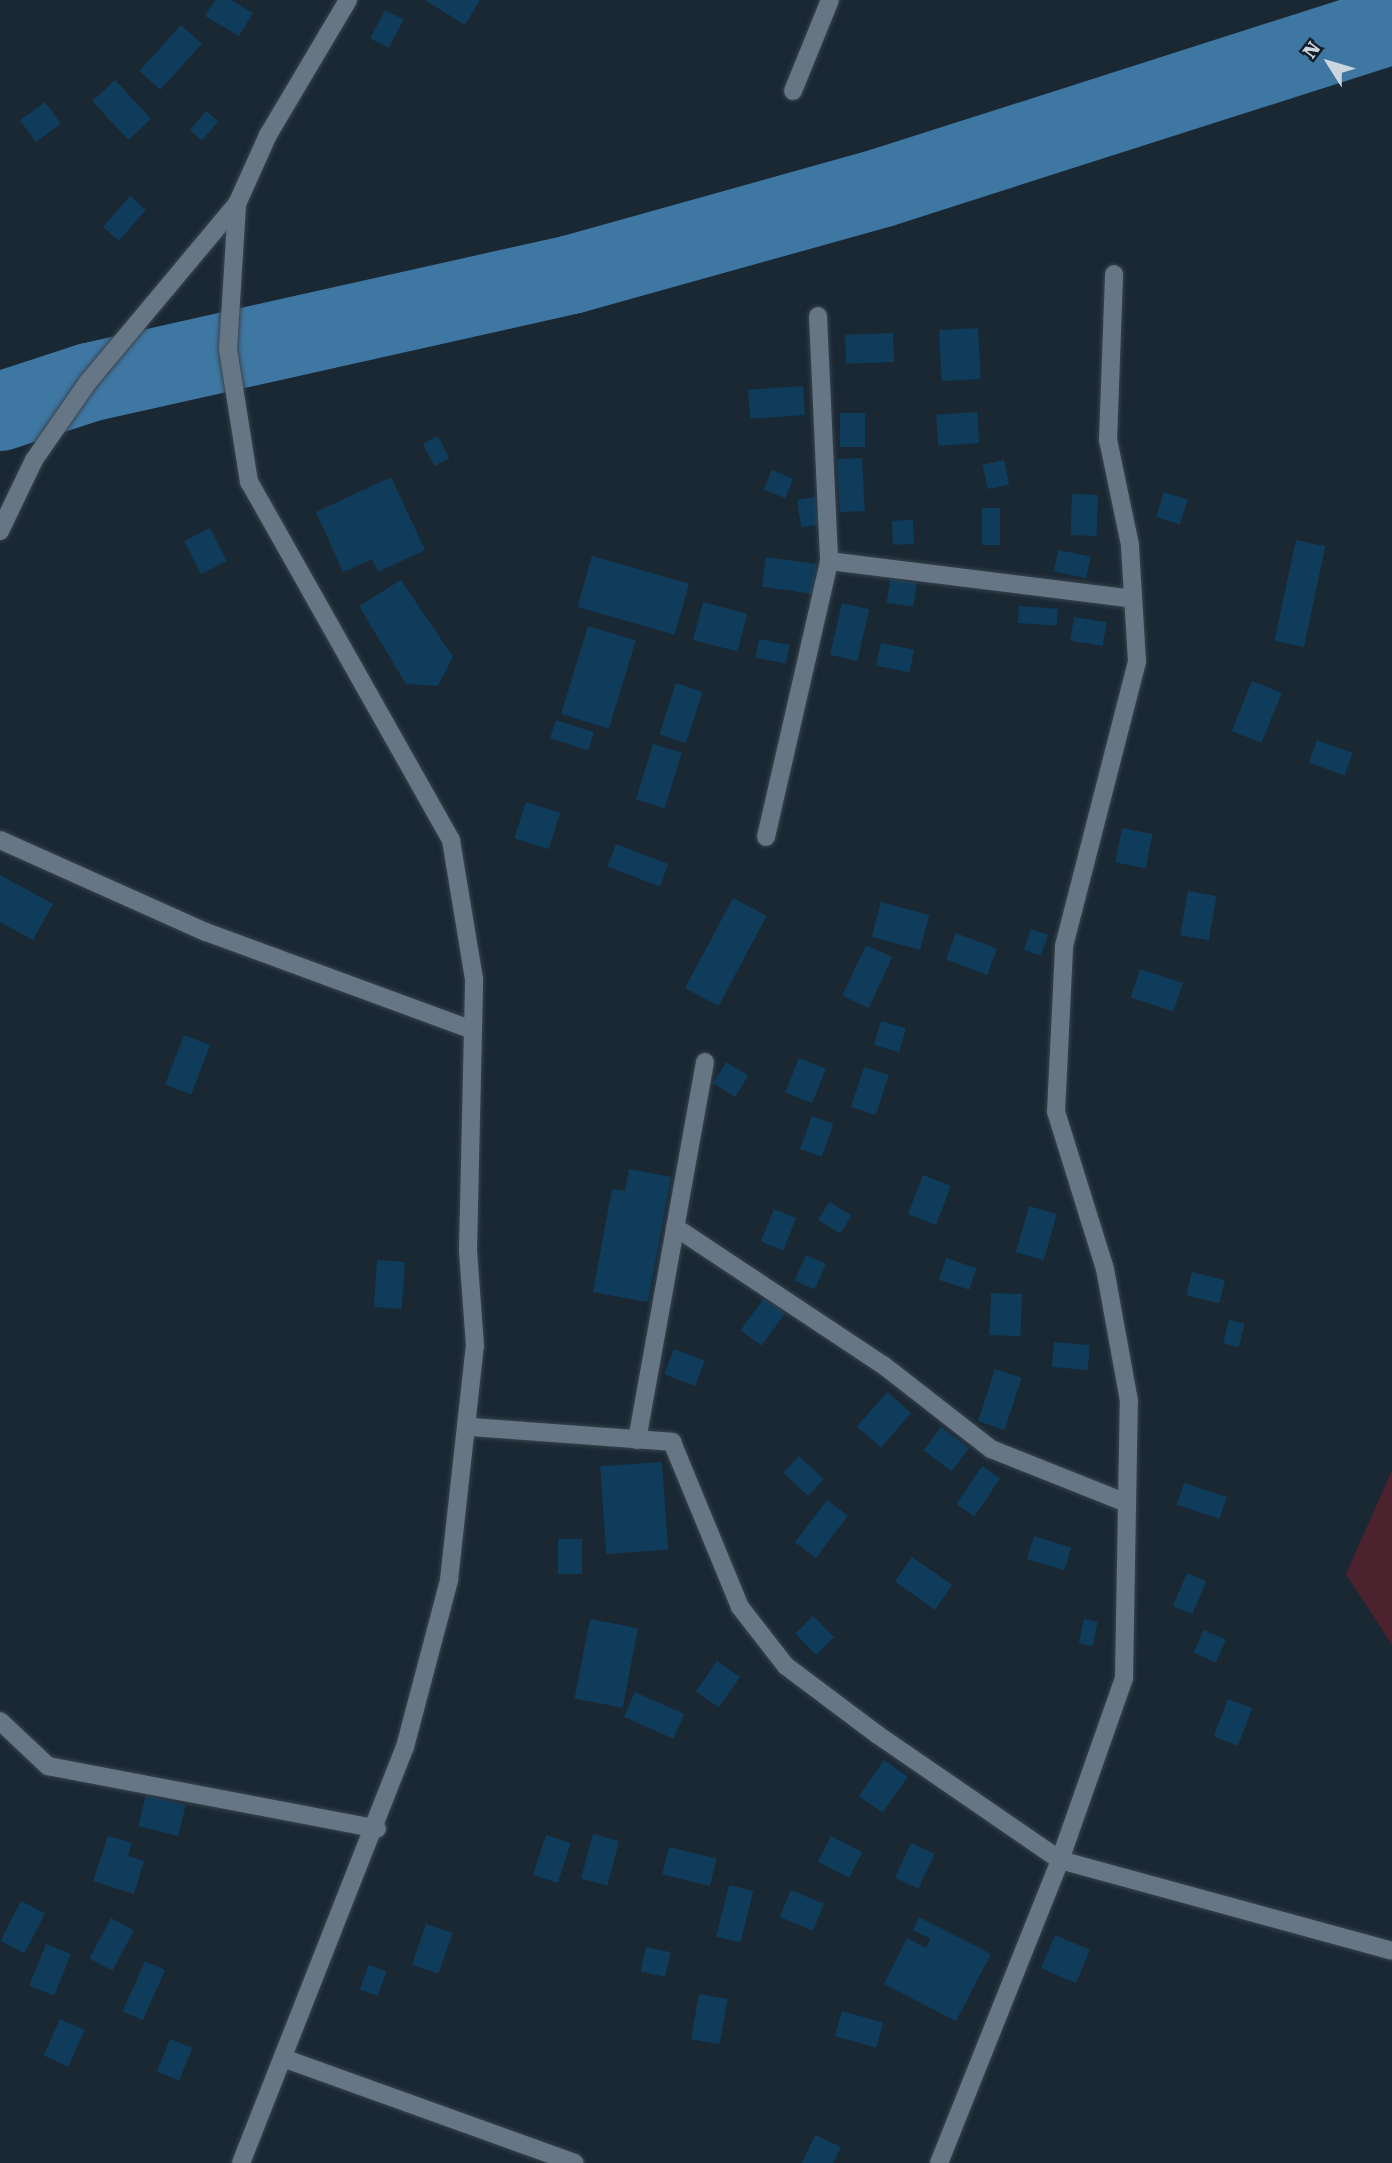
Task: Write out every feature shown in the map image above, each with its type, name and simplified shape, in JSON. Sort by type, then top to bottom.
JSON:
[{"type":"street","points":[[0,531],[34,460],[88,382],[237,204],[268,135],[348,0]]},
{"type":"street","points":[[793,91],[830,0]]},
{"type":"street","points":[[237,204],[228,349],[249,482],[451,840],[467,913],[473,1030],[470,1427],[449,1580],[377,1829],[241,2163]]},
{"type":"street","points":[[939,2163],[1060,1860],[1124,1678],[1127,1503],[1125,1374],[1105,1269],[1056,1112],[1063,946],[1128,711],[1137,661],[1130,545],[1108,440],[1114,274]]},
{"type":"street","points":[[766,837],[829,561],[818,316]]},
{"type":"street","points":[[829,561],[1133,599]]},
{"type":"street","points":[[0,840],[206,932],[473,1030]]},
{"type":"street","points":[[637,1440],[705,1062]]},
{"type":"street","points":[[675,1227],[883,1365],[991,1449],[1127,1503]]},
{"type":"street","points":[[470,1427],[672,1442],[740,1607],[786,1666],[1060,1860],[1392,1951]]},
{"type":"street","points":[[0,1721],[48,1766],[377,1829]]},
{"type":"street","points":[[283,2058],[575,2163]]},
{"type":"shaded area","points":[[1392,1470],[1392,1645],[1346,1574]]},
{"type":"building","points":[[215,0],[231,0],[253,13],[239,36],[205,16]]},
{"type":"building","points":[[425,0],[480,0],[465,25]]},
{"type":"building","points":[[385,10],[404,20],[389,48],[370,38]]},
{"type":"building","points":[[181,25],[202,44],[160,90],[140,71]]},
{"type":"building","points":[[115,80],[151,119],[128,140],[92,101]]},
{"type":"building","points":[[45,102],[61,124],[36,142],[20,120]]},
{"type":"building","points":[[206,111],[218,121],[202,140],[190,130]]},
{"type":"building","points":[[130,196],[146,210],[119,241],[103,227]]},
{"type":"building","points":[[978,328],[981,379],[942,381],[939,330]]},
{"type":"building","points":[[893,333],[894,362],[846,364],[845,335]]},
{"type":"building","points":[[803,386],[805,415],[750,419],[748,390]]},
{"type":"building","points":[[977,412],[979,443],[938,446],[936,415]]},
{"type":"building","points":[[840,413],[865,413],[865,447],[840,447]]},
{"type":"building","points":[[438,436],[449,458],[434,466],[423,444]]},
{"type":"building","points":[[862,458],[865,511],[840,512],[837,459]]},
{"type":"building","points":[[1004,460],[1009,484],[988,489],[982,465]]},
{"type":"building","points":[[772,470],[793,479],[785,498],[764,489]]},
{"type":"building","points":[[391,477],[425,550],[378,572],[372,559],[343,572],[316,512]]},
{"type":"building","points":[[1164,492],[1188,500],[1180,524],[1156,517]]},
{"type":"building","points":[[1072,494],[1098,495],[1097,536],[1071,535]]},
{"type":"building","points":[[815,497],[819,525],[801,527],[797,500]]},
{"type":"building","points":[[982,508],[1000,508],[1000,545],[982,545]]},
{"type":"building","points":[[913,520],[914,544],[893,545],[892,521]]},
{"type":"building","points":[[210,528],[227,561],[201,574],[184,541]]},
{"type":"building","points":[[1296,540],[1325,546],[1304,647],[1275,641]]},
{"type":"building","points":[[1058,550],[1090,556],[1086,578],[1054,572]]},
{"type":"building","points":[[592,556],[689,584],[674,635],[577,607]]},
{"type":"building","points":[[766,557],[817,564],[812,594],[762,587]]},
{"type":"building","points":[[890,579],[917,583],[913,607],[887,603]]},
{"type":"building","points":[[401,580],[453,657],[438,686],[406,684],[359,606]]},
{"type":"building","points":[[703,602],[747,614],[737,652],[693,640]]},
{"type":"building","points":[[842,603],[869,609],[857,661],[830,655]]},
{"type":"building","points":[[1019,606],[1058,609],[1057,626],[1018,623]]},
{"type":"building","points":[[1074,617],[1107,622],[1103,646],[1070,641]]},
{"type":"building","points":[[588,626],[636,641],[609,729],[561,714]]},
{"type":"building","points":[[759,639],[789,645],[786,664],[755,658]]},
{"type":"building","points":[[881,643],[914,650],[909,673],[876,665]]},
{"type":"building","points":[[1252,681],[1282,693],[1261,743],[1232,731]]},
{"type":"building","points":[[676,683],[703,692],[686,743],[659,734]]},
{"type":"building","points":[[556,720],[594,732],[588,750],[550,738]]},
{"type":"building","points":[[1317,740],[1353,753],[1344,776],[1309,763]]},
{"type":"building","points":[[653,744],[682,753],[665,808],[636,799]]},
{"type":"building","points":[[526,802],[560,813],[548,849],[514,838]]},
{"type":"building","points":[[1122,828],[1152,834],[1146,868],[1115,862]]},
{"type":"building","points":[[616,844],[668,864],[660,886],[607,866]]},
{"type":"building","points":[[0,875],[53,904],[33,940],[0,922]]},
{"type":"building","points":[[1188,891],[1217,896],[1209,940],[1180,935]]},
{"type":"building","points":[[733,898],[767,916],[719,1006],[685,988]]},
{"type":"building","points":[[881,902],[929,915],[920,950],[872,937]]},
{"type":"building","points":[[1031,929],[1048,935],[1041,956],[1024,950]]},
{"type":"building","points":[[956,933],[997,949],[987,975],[946,959]]},
{"type":"building","points":[[866,945],[892,957],[869,1008],[842,996]]},
{"type":"building","points":[[1140,969],[1183,983],[1174,1011],[1131,998]]},
{"type":"building","points":[[881,1021],[906,1028],[899,1052],[874,1045]]},
{"type":"building","points":[[184,1035],[210,1045],[191,1095],[165,1084]]},
{"type":"building","points":[[799,1058],[826,1069],[812,1103],[785,1092]]},
{"type":"building","points":[[726,1062],[748,1075],[735,1097],[713,1083]]},
{"type":"building","points":[[864,1067],[889,1075],[876,1115],[851,1107]]},
{"type":"building","points":[[812,1116],[834,1124],[822,1157],[800,1149]]},
{"type":"building","points":[[629,1169],[671,1177],[648,1302],[593,1292],[612,1189],[625,1191]]},
{"type":"building","points":[[923,1175],[951,1186],[936,1225],[908,1214]]},
{"type":"building","points":[[829,1202],[851,1215],[840,1233],[818,1220]]},
{"type":"building","points":[[1029,1206],[1057,1214],[1044,1260],[1016,1252]]},
{"type":"building","points":[[774,1209],[796,1218],[783,1250],[761,1241]]},
{"type":"building","points":[[806,1255],[826,1264],[815,1290],[795,1281]]},
{"type":"building","points":[[946,1258],[976,1268],[969,1290],[939,1280]]},
{"type":"building","points":[[377,1260],[405,1262],[402,1309],[374,1307]]},
{"type":"building","points":[[1192,1272],[1225,1280],[1219,1304],[1186,1295]]},
{"type":"building","points":[[991,1293],[1022,1294],[1021,1336],[990,1335]]},
{"type":"building","points":[[764,1298],[785,1313],[762,1346],[740,1330]]},
{"type":"building","points":[[1229,1320],[1245,1324],[1239,1347],[1223,1343]]},
{"type":"building","points":[[1054,1342],[1090,1345],[1088,1370],[1052,1367]]},
{"type":"building","points":[[674,1349],[705,1361],[695,1386],[664,1374]]},
{"type":"building","points":[[995,1369],[1022,1378],[1005,1430],[978,1421]]},
{"type":"building","points":[[887,1392],[911,1413],[881,1448],[857,1427]]},
{"type":"building","points":[[941,1427],[969,1448],[951,1471],[924,1450]]},
{"type":"building","points":[[799,1456],[824,1479],[808,1496],[783,1473]]},
{"type":"building","points":[[662,1462],[668,1550],[606,1554],[600,1466]]},
{"type":"building","points":[[982,1466],[1000,1478],[975,1516],[956,1504]]},
{"type":"building","points":[[1184,1483],[1227,1497],[1220,1519],[1177,1505]]},
{"type":"building","points":[[827,1500],[848,1516],[816,1558],[795,1542]]},
{"type":"building","points":[[1034,1536],[1071,1547],[1064,1570],[1027,1559]]},
{"type":"building","points":[[558,1539],[582,1539],[582,1574],[558,1574]]},
{"type":"building","points":[[912,1557],[952,1585],[935,1610],[895,1582]]},
{"type":"building","points":[[1187,1573],[1206,1581],[1192,1614],[1173,1606]]},
{"type":"building","points":[[813,1616],[834,1637],[817,1655],[795,1634]]},
{"type":"building","points":[[590,1619],[638,1628],[623,1708],[575,1699]]},
{"type":"building","points":[[1084,1619],[1098,1622],[1092,1646],[1079,1643]]},
{"type":"building","points":[[1204,1630],[1226,1640],[1216,1663],[1194,1653]]},
{"type":"building","points":[[717,1661],[740,1677],[719,1707],[696,1691]]},
{"type":"building","points":[[635,1692],[684,1714],[673,1739],[624,1717]]},
{"type":"building","points":[[1228,1699],[1252,1708],[1238,1746],[1214,1736]]},
{"type":"building","points":[[884,1760],[908,1777],[883,1813],[859,1796]]},
{"type":"building","points":[[146,1795],[186,1805],[178,1836],[138,1826]]},
{"type":"building","points":[[593,1834],[619,1841],[607,1885],[581,1878]]},
{"type":"building","points":[[546,1835],[571,1843],[558,1883],[533,1875]]},
{"type":"building","points":[[108,1836],[132,1843],[128,1856],[144,1861],[134,1894],[93,1881]]},
{"type":"building","points":[[831,1836],[862,1852],[849,1878],[818,1862]]},
{"type":"building","points":[[911,1843],[935,1854],[919,1888],[895,1877]]},
{"type":"building","points":[[669,1847],[717,1859],[710,1886],[662,1874]]},
{"type":"building","points":[[729,1885],[753,1891],[740,1942],[716,1936]]},
{"type":"building","points":[[791,1890],[824,1904],[813,1931],[780,1917]]},
{"type":"building","points":[[21,1901],[45,1913],[25,1953],[1,1941]]},
{"type":"building","points":[[919,1917],[991,1954],[956,2021],[884,1984],[907,1938],[926,1948],[931,1939],[913,1930]]},
{"type":"building","points":[[111,1918],[134,1930],[112,1971],[89,1959]]},
{"type":"building","points":[[426,1924],[452,1933],[438,1974],[412,1965]]},
{"type":"building","points":[[1055,1935],[1090,1950],[1076,1983],[1041,1968]]},
{"type":"building","points":[[46,1944],[71,1954],[54,1996],[29,1986]]},
{"type":"building","points":[[646,1947],[670,1952],[665,1977],[641,1971]]},
{"type":"building","points":[[145,1961],[165,1970],[143,2020],[123,2011]]},
{"type":"building","points":[[369,1965],[387,1972],[377,1996],[360,1989]]},
{"type":"building","points":[[699,1994],[728,1999],[720,2044],[691,2039]]},
{"type":"building","points":[[842,2011],[883,2023],[876,2048],[835,2036]]},
{"type":"building","points":[[60,2019],[85,2030],[68,2067],[44,2056]]},
{"type":"building","points":[[170,2039],[192,2048],[179,2080],[157,2071]]},
{"type":"building","points":[[815,2135],[841,2147],[833,2163],[802,2163]]},
{"type":"waterway","points":[[0,411],[88,382],[571,274],[882,187],[1392,24]]}]
